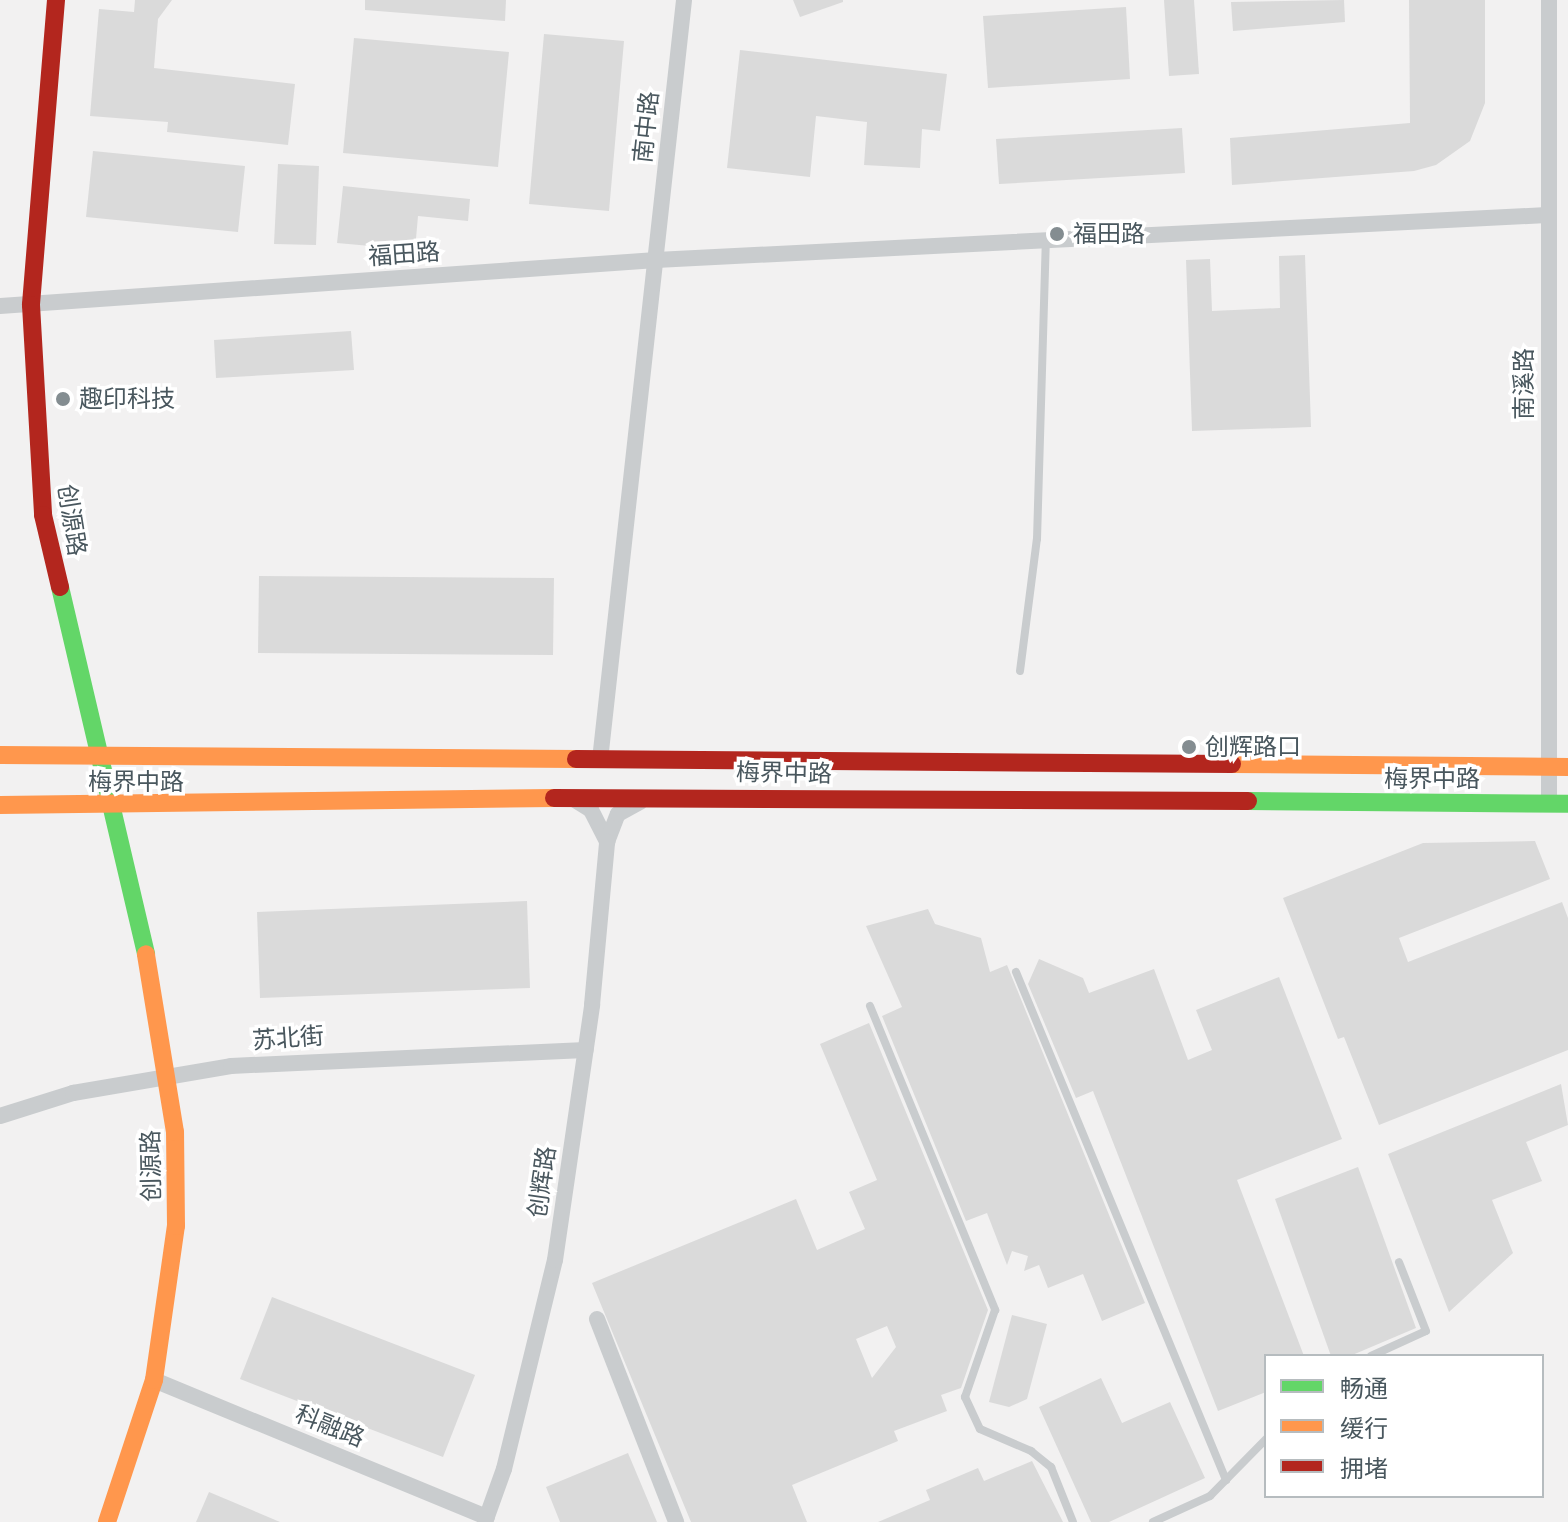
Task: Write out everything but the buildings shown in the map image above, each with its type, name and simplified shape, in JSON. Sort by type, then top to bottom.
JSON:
[{"type":"main road","name":"创源路","points":[[56,0],[31,305],[43,515],[170,1075],[176,1226],[154,1380],[107,1522]]},
{"type":"main road","name":"梅界中路","points":[[0,755],[1559,767]]},
{"type":"main road","name":"梅界中路","points":[[0,805],[111,807],[649,797],[1568,804]]},
{"type":"street","name":"南中路","points":[[600,760],[684,0]]},
{"type":"street","name":"南溪路","points":[[1549,0],[1547,215],[1559,767],[1549,804]]},
{"type":"street","name":"福田路","points":[[0,306],[656,260],[1547,215]]},
{"type":"street","points":[[607,842],[618,814],[649,797]]},
{"type":"street","points":[[573,799],[591,810],[607,842]]},
{"type":"street","name":"创辉路","points":[[486,1520],[504,1469],[555,1260],[586,1050],[607,842]]},
{"type":"street","name":"苏北街","points":[[0,1116],[73,1093],[170,1075],[305,1059],[586,1050]]},
{"type":"street","points":[[597,1319],[676,1522]]},
{"type":"street","name":"科融路","points":[[154,1380],[486,1520]]},
{"type":"lane","points":[[1020,671],[1037,539],[1046,240]]},
{"type":"lane","points":[[1016,972],[1226,1480]]},
{"type":"lane","points":[[870,1006],[995,1310],[965,1397],[980,1429],[1031,1451],[1051,1467],[1073,1522]]},
{"type":"lane","points":[[1375,1354],[1426,1331],[1399,1262]]},
{"type":"lane","points":[[1153,1522],[1210,1496],[1264,1441]]},
{"type":"traffic: fast","points":[[60,587],[146,954]]},
{"type":"traffic: fast","points":[[1248,801],[1568,804]]},
{"type":"traffic: slow","points":[[0,755],[576,759]]},
{"type":"traffic: slow","points":[[1232,764],[1568,767]]},
{"type":"traffic: slow","points":[[0,805],[554,798]]},
{"type":"traffic: slow","points":[[107,1522],[154,1380],[176,1226],[175,1132],[146,954]]},
{"type":"traffic: jam","points":[[56,0],[31,305],[43,515],[60,587]]},
{"type":"traffic: jam","points":[[576,759],[1232,764]]},
{"type":"traffic: jam","points":[[554,798],[1248,801]]},
{"type":"place","name":"福田路","points":[[1057,234]]},
{"type":"place","name":"趣印科技","points":[[63,399]]},
{"type":"place","name":"创辉路口","points":[[1189,747]]}]
